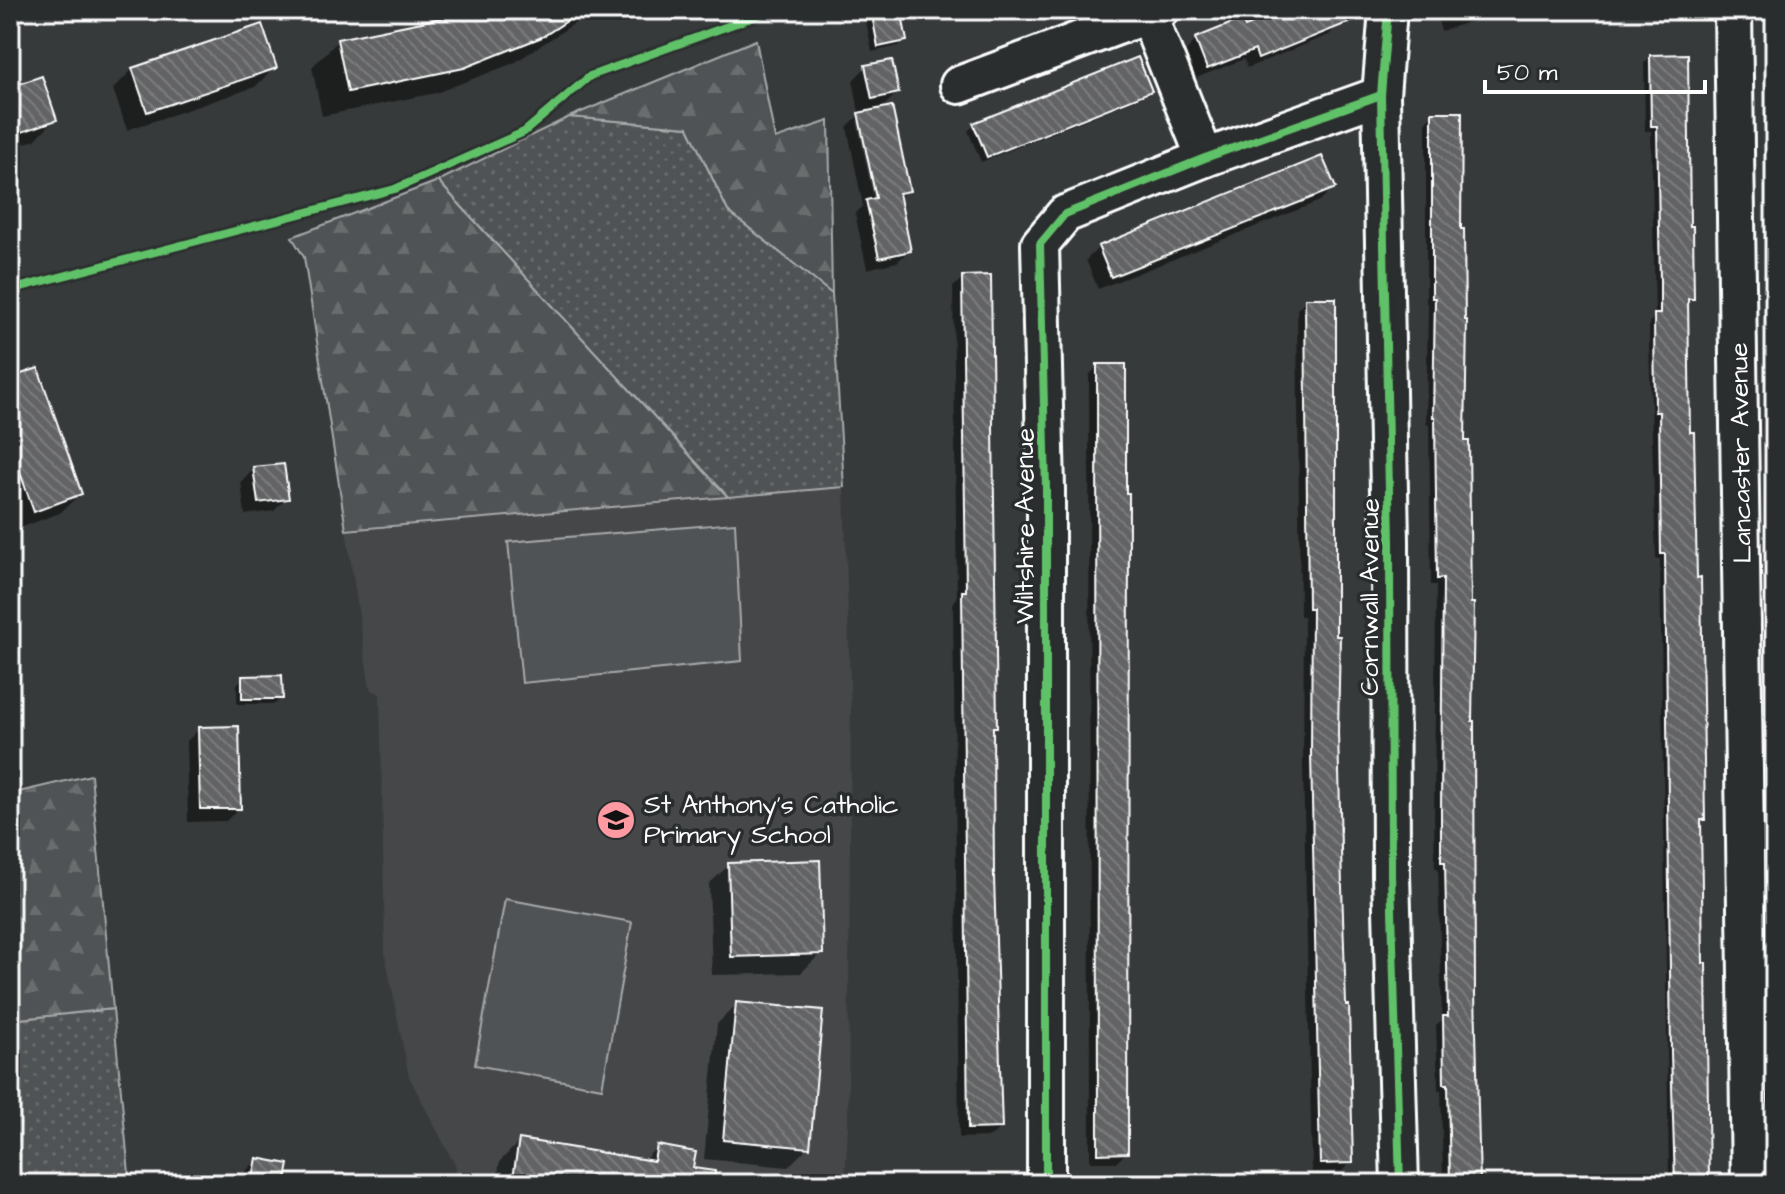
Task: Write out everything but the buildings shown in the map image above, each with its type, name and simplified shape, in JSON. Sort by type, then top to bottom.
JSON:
[{"type":"street","name":"Cornwall Avenue","points":[[1388,10],[1381,95],[1390,541],[1391,875],[1400,1184]]},
{"type":"street","name":"Lancaster Avenue","points":[[1733,10],[1750,1184]]},
{"type":"street","points":[[959,85],[1154,12],[1205,158]]},
{"type":"street","name":"Wiltshire Avenue","points":[[1046,1184],[1046,489],[1040,244],[1065,214],[1205,158],[1381,95]]},
{"type":"shaded area","name":"St Anthony's Catholic Primary School","points":[[844,487],[851,712],[845,1184],[453,1184],[456,1167],[409,1077],[385,954],[380,694],[370,689],[346,530]]},
{"type":"green space","points":[[756,40],[775,139],[829,121],[832,294],[728,211],[688,127],[569,117]]},
{"type":"green space","points":[[569,117],[688,127],[728,211],[832,294],[844,487],[728,497],[438,181]]},
{"type":"green space","points":[[438,181],[728,497],[346,530],[304,257],[292,237]]},
{"type":"green space","points":[[735,523],[742,661],[522,683],[508,542]]},
{"type":"green space","points":[[91,775],[113,1009],[10,1020],[10,794]]},
{"type":"green space","points":[[505,899],[632,922],[602,1088],[475,1065]]},
{"type":"green space","points":[[113,1009],[130,1184],[10,1184],[10,1020]]},
{"type":"cycle path","points":[[10,290],[395,189],[524,132],[590,76],[772,10]]},
{"type":"cycle path","points":[[1388,10],[1381,95],[1390,541],[1391,875],[1400,1184]]},
{"type":"cycle path","points":[[1046,1184],[1046,489],[1040,244],[1065,214],[1205,158],[1381,95]]},
{"type":"place","name":"St Anthony's Catholic Primary School","points":[[616,820]]}]
